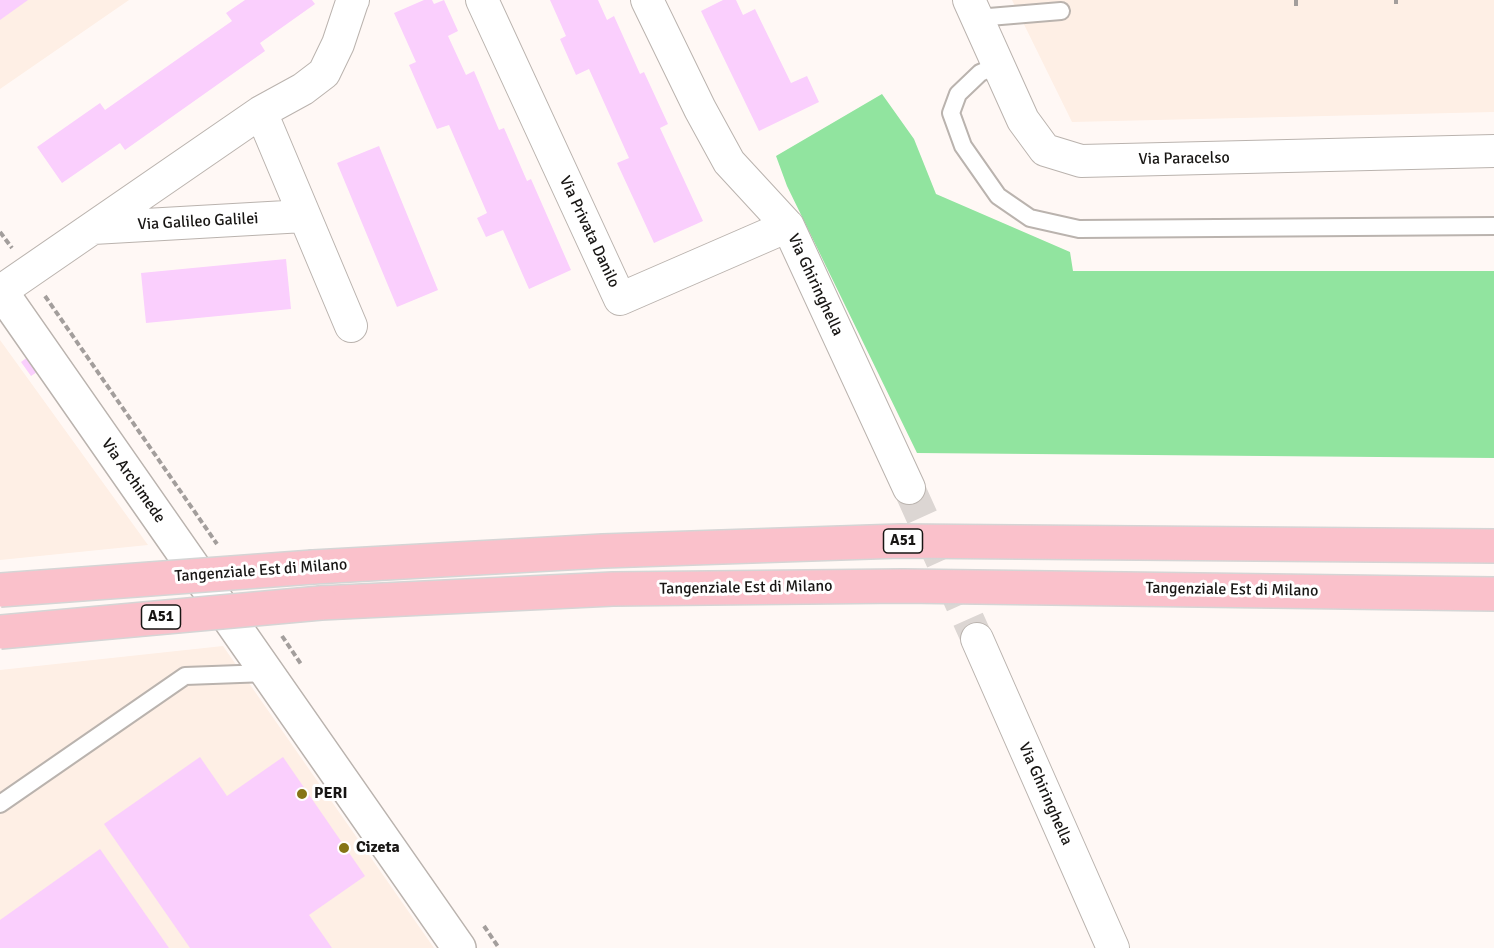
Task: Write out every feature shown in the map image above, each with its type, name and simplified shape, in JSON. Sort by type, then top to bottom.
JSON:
[{"type":"highway","name":"Tangenziale Est di Milano","points":[[0,590],[313,567],[603,551],[900,541],[1494,546]]},
{"type":"highway","name":"Tangenziale Est di Milano","points":[[0,632],[321,603],[613,590],[903,585],[1494,594]]},
{"type":"street","name":"Via Galileo Galilei","points":[[0,291],[261,112],[303,89],[324,73],[338,44],[353,0]]},
{"type":"street","name":"Via Privata Danilo","points":[[482,0],[620,299],[788,226]]},
{"type":"street","name":"Via Ghiringhella","points":[[647,0],[700,109],[729,162],[788,226],[909,488]]},
{"type":"street","name":"Via Paracelso","points":[[973,9],[1023,120],[1045,150],[1080,161],[1494,151]]},
{"type":"street","points":[[261,112],[351,326]]},
{"type":"street","name":"Via Galileo Galilei","points":[[91,228],[304,216]]},
{"type":"street","name":"Via Archimede","points":[[0,291],[459,948]]},
{"type":"street","name":"Via Ghiringhella","points":[[977,639],[1113,948]]},
{"type":"lane","points":[[973,9],[1061,11]]},
{"type":"lane","points":[[998,64],[980,73],[958,94],[951,114],[963,146],[998,196],[1030,218],[1079,229],[1494,226]]},
{"type":"lane","points":[[0,804],[185,676],[267,673]]},
{"type":"path","points":[[1296,0],[1296,6]]},
{"type":"shaded area","points":[[0,0],[129,0],[0,89]]},
{"type":"shaded area","points":[[1012,0],[1494,0],[1494,112],[1072,122]]},
{"type":"shaded area","points":[[0,340],[148,545],[0,560]]},
{"type":"shaded area","points":[[223,646],[434,948],[0,948],[0,670]]},
{"type":"green space","points":[[882,94],[914,139],[936,194],[1070,252],[1073,271],[1494,271],[1494,458],[917,453],[787,186],[776,156]]},
{"type":"building","points":[[0,0],[28,0],[0,20]]},
{"type":"building","points":[[245,0],[312,0],[315,4],[260,43],[265,51],[125,150],[120,143],[62,183],[37,147],[100,103],[105,110],[232,21],[226,13]]},
{"type":"building","points":[[424,0],[432,0],[434,4],[444,0],[458,31],[448,36],[466,75],[474,71],[499,130],[504,128],[527,181],[531,179],[571,270],[529,289],[503,230],[486,237],[477,218],[487,213],[449,125],[437,129],[409,65],[416,62],[394,13]]},
{"type":"building","points":[[550,0],[598,0],[607,20],[614,16],[640,74],[644,72],[668,124],[660,128],[703,221],[654,243],[617,163],[629,158],[589,69],[576,75],[560,39],[566,36]]},
{"type":"building","points":[[723,0],[736,0],[743,15],[755,9],[791,83],[807,76],[819,102],[759,131],[701,11]]},
{"type":"building","points":[[379,146],[438,290],[397,307],[337,163]]},
{"type":"building","points":[[286,259],[291,309],[146,323],[141,273]]},
{"type":"building","points":[[39,349],[49,364],[31,376],[21,362]]},
{"type":"building","points":[[200,757],[227,796],[283,757],[365,876],[309,915],[332,948],[190,948],[104,824]]},
{"type":"building","points":[[100,849],[169,948],[0,948],[0,920]]},
{"type":"tunnel","points":[[909,488],[977,639]]},
{"type":"place","name":"PERI","points":[[302,794]]},
{"type":"place","name":"Cizeta","points":[[344,848]]}]
